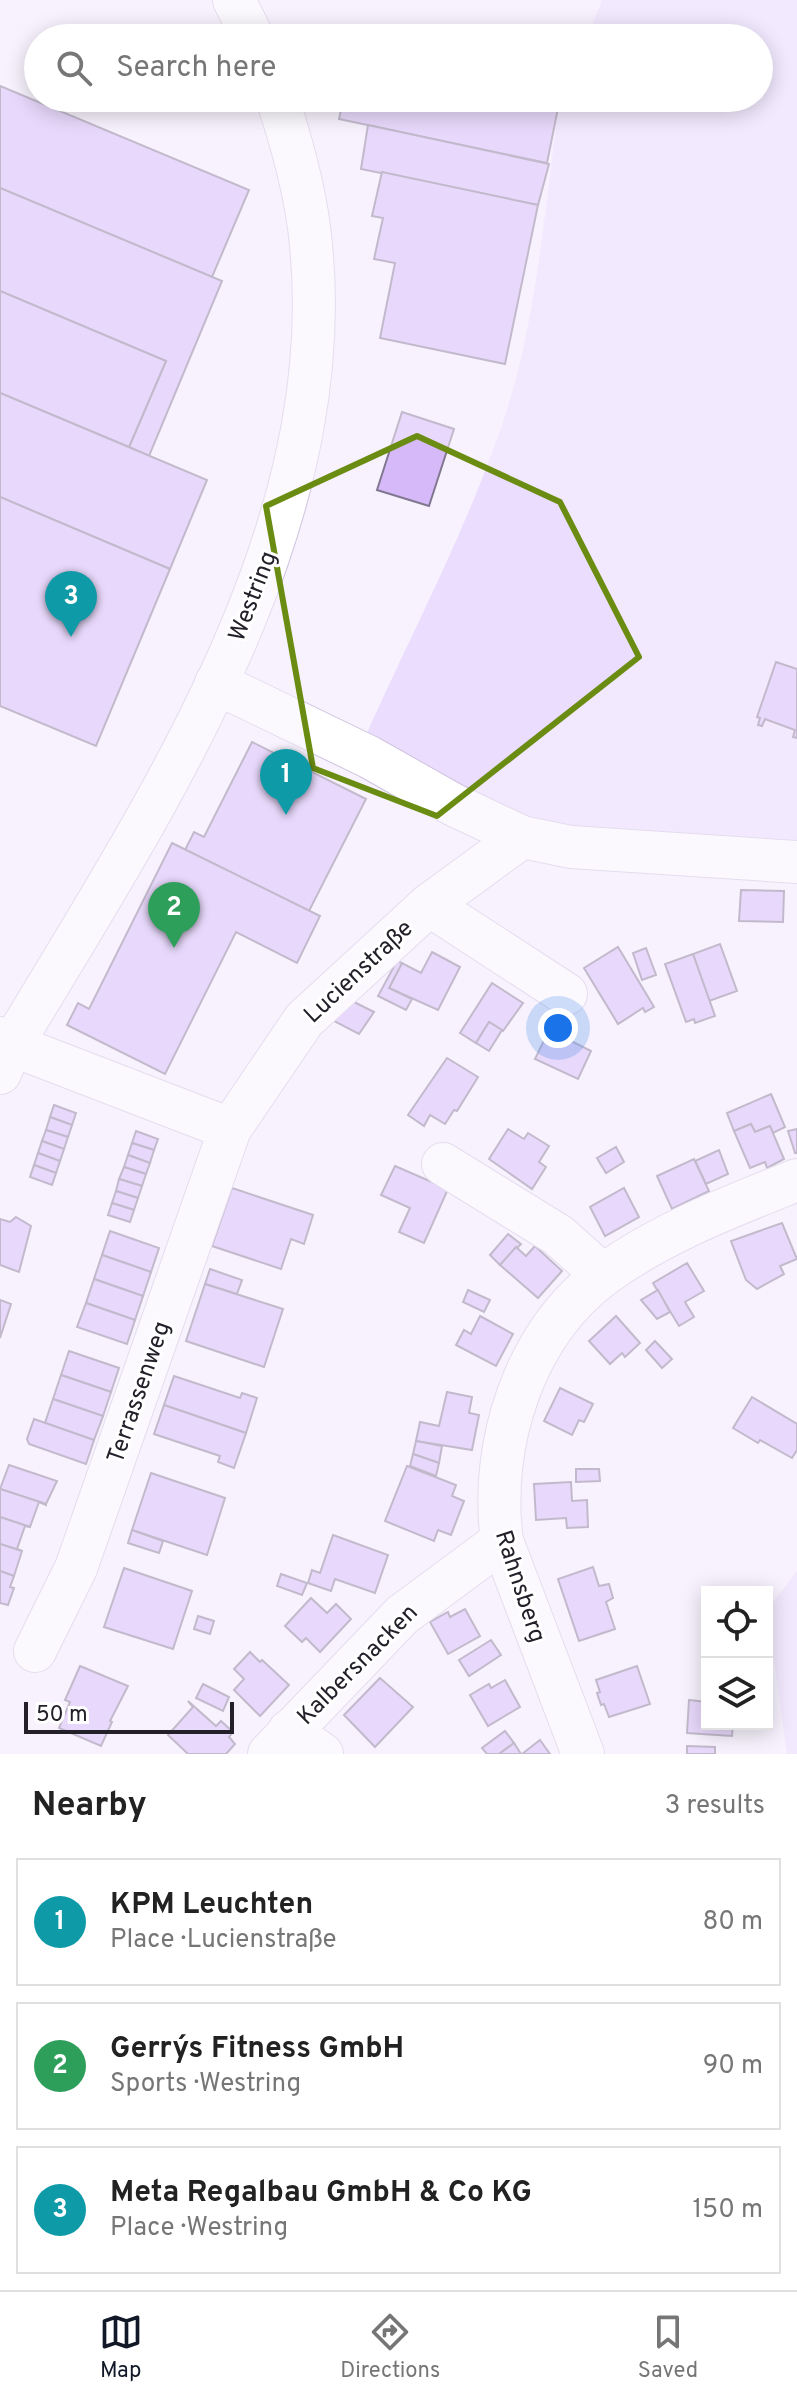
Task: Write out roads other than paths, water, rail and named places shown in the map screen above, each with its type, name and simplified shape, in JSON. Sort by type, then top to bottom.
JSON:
[{"type":"street","points":[[234,0],[246,24]]},
{"type":"street","name":"Westring","points":[[4,1052],[124,858],[216,683],[238,636],[269,554],[292,478],[310,380],[313,327],[309,226],[295,155],[281,112]]},
{"type":"street","points":[[216,683],[369,757],[454,805],[522,837],[571,847],[797,862]]},
{"type":"street","name":"Lucienstraße","points":[[230,1129],[304,1020],[429,905],[522,837]]},
{"type":"street","points":[[429,905],[566,994]]},
{"type":"street","points":[[4,1052],[230,1129]]},
{"type":"street","name":"Terrassenweg","points":[[35,1651],[76,1568],[230,1129]]},
{"type":"street","points":[[443,1164],[558,1235],[603,1275]]},
{"type":"street","name":"Rahnsberg","points":[[583,1754],[502,1541],[498,1506],[502,1458],[525,1376],[564,1315],[603,1275],[690,1225],[797,1180]]},
{"type":"street","name":"Kalbersnacken","points":[[294,1746],[402,1615],[502,1541]]},
{"type":"place","name":"Meta Regalbau GmbH & Co KG","points":[[71,637]]},
{"type":"place","name":"KPM Leuchten","points":[[286,815]]},
{"type":"place","name":"Gerry´s Fitness GmbH","points":[[174,948]]}]
